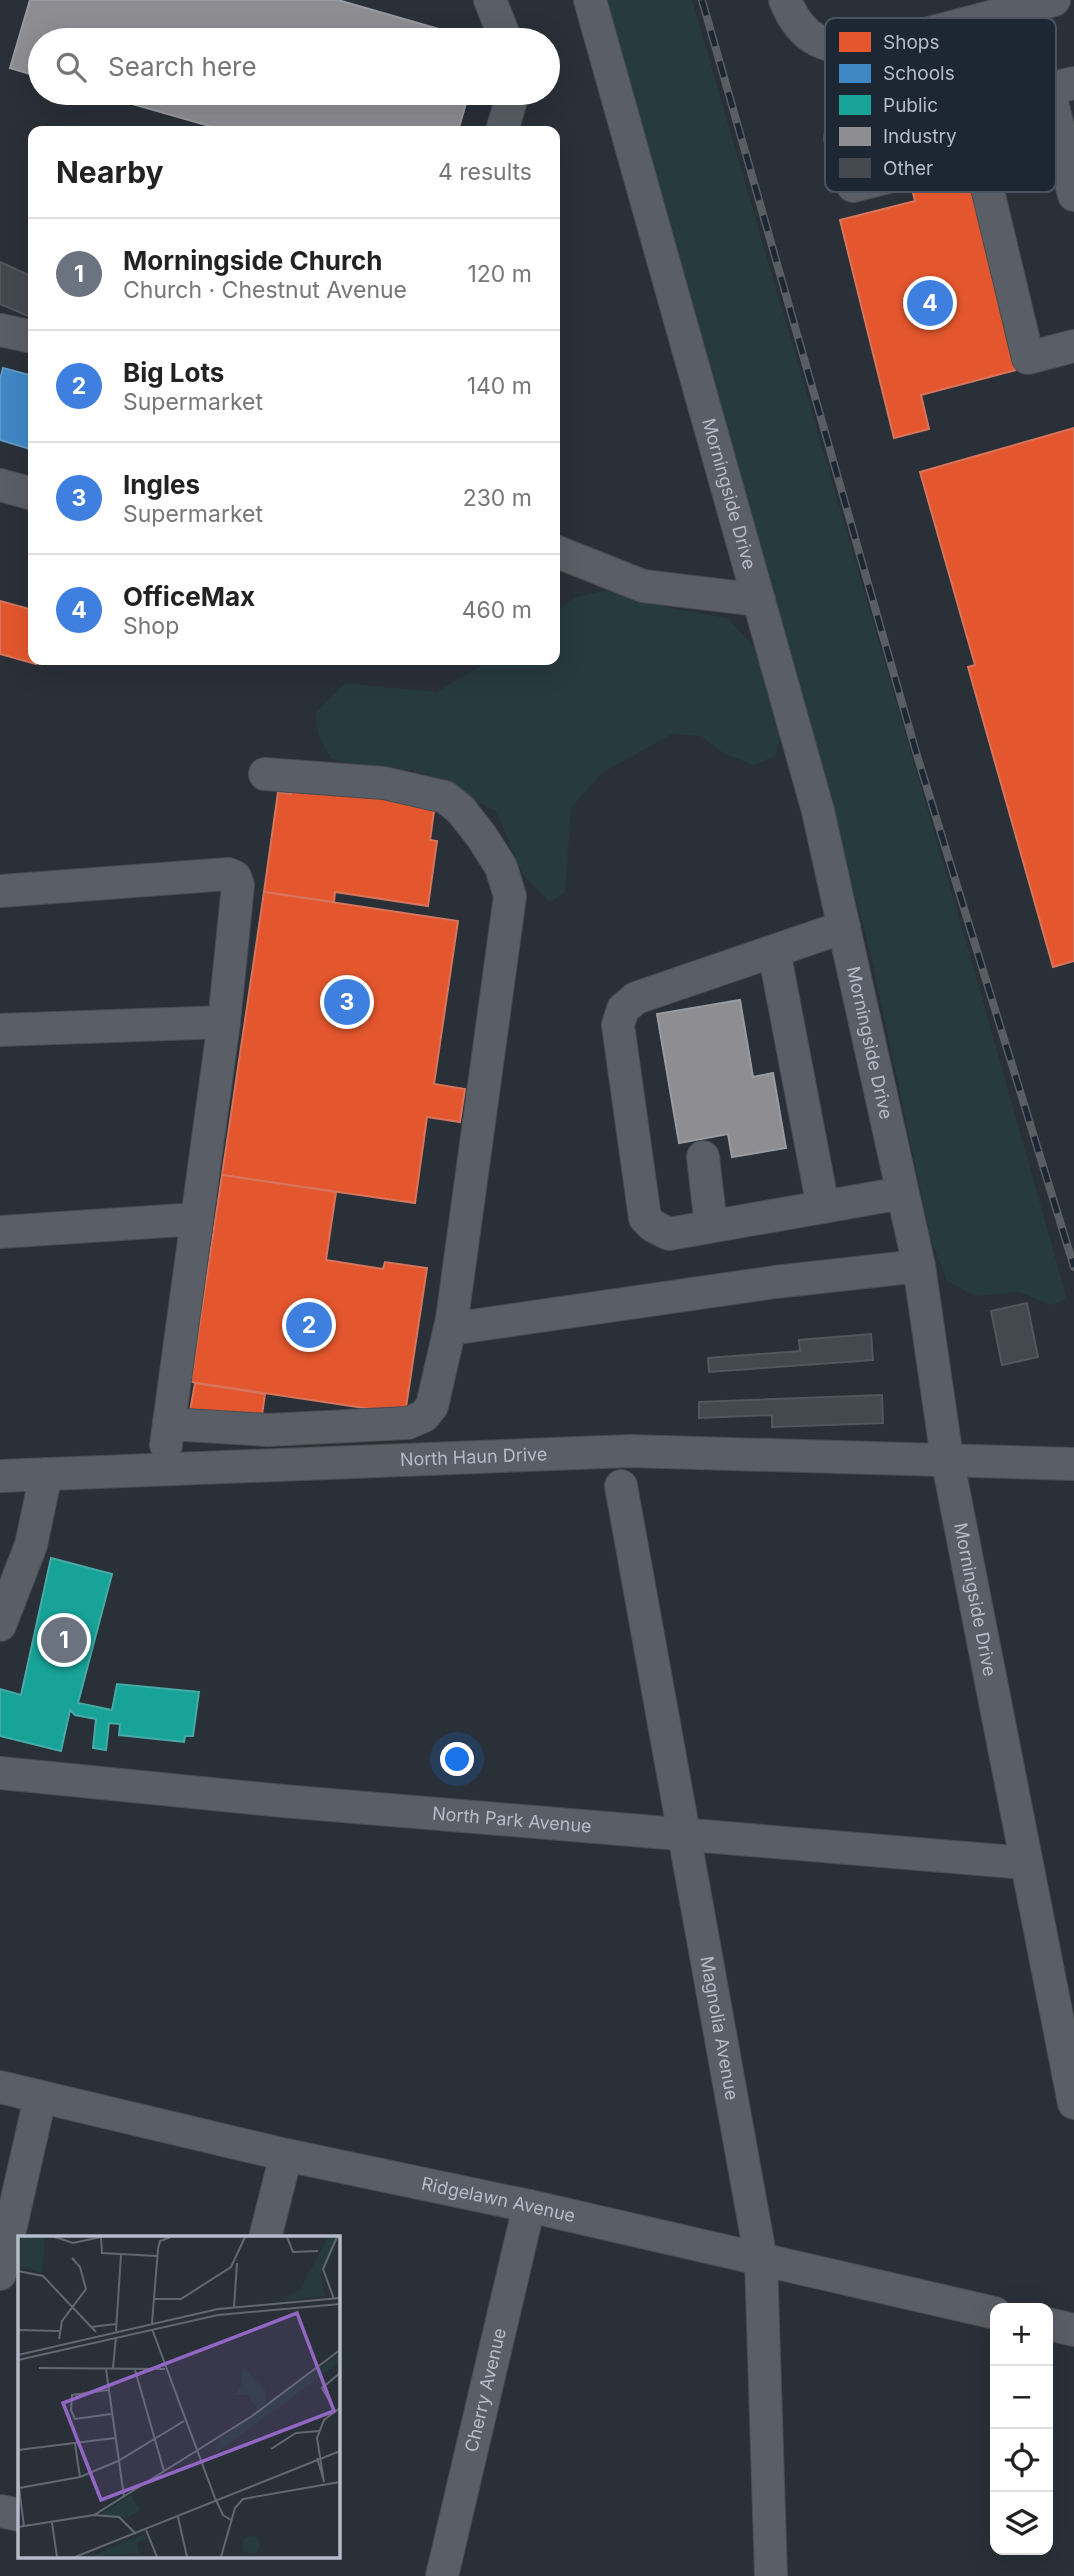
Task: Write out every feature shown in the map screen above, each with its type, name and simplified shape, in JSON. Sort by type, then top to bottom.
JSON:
[{"type":"street","points":[[490,0],[501,28]]},
{"type":"street","name":"Morningside Drive","points":[[590,0],[818,811],[919,1266],[947,1458],[1074,2103]]},
{"type":"street","points":[[785,0],[799,28],[810,37],[825,43]]},
{"type":"street","points":[[986,18],[1054,0]]},
{"type":"street","points":[[1061,86],[1059,133],[1074,195]]},
{"type":"street","points":[[503,126],[510,105]]},
{"type":"street","points":[[988,192],[1028,358],[1074,346]]},
{"type":"street","points":[[0,330],[28,336]]},
{"type":"street","points":[[0,485],[28,493]]},
{"type":"street","points":[[560,553],[643,586],[759,600]]},
{"type":"street","points":[[169,1424],[268,1430],[408,1423],[424,1416],[432,1406],[450,1329],[510,896],[501,867],[461,810],[445,797],[384,783],[265,775]]},
{"type":"street","points":[[0,891],[228,874],[235,877],[237,885],[224,1022],[163,1470]]},
{"type":"street","points":[[844,927],[636,999],[623,1009],[618,1025],[645,1218],[653,1226],[669,1234],[902,1193]]},
{"type":"street","points":[[774,951],[823,1207]]},
{"type":"street","points":[[0,1030],[224,1022]]},
{"type":"street","points":[[703,1157],[711,1226]]},
{"type":"street","points":[[0,1232],[197,1219]]},
{"type":"street","points":[[450,1329],[775,1282],[919,1266]]},
{"type":"street","name":"North Haun Drive","points":[[0,1476],[630,1451],[947,1458],[1074,1464]]},
{"type":"street","points":[[0,1625],[31,1545],[46,1475]]},
{"type":"street","name":"Magnolia Avenue","points":[[621,1486],[761,2260],[771,2576]]},
{"type":"street","name":"North Park Avenue","points":[[0,1773],[686,1836],[1026,1863]]},
{"type":"street","name":"Ridgelawn Avenue","points":[[0,2087],[286,2155],[529,2206],[990,2312]]},
{"type":"street","points":[[0,2274],[40,2098]]},
{"type":"street","points":[[266,2236],[286,2155]]},
{"type":"street","name":"Cherry Avenue","points":[[442,2576],[529,2206]]},
{"type":"street","points":[[1053,2325],[1074,2330]]},
{"type":"street","points":[[0,2511],[18,2515]]},
{"type":"green space","points":[[604,0],[692,0],[1067,1299],[1050,1305],[1020,1292],[975,1296],[947,1281],[931,1240],[869,946]]},
{"type":"green space","points":[[615,588],[673,609],[727,618],[761,654],[783,731],[775,756],[753,765],[725,754],[701,736],[672,734],[602,773],[571,808],[565,892],[550,902],[523,875],[496,811],[412,770],[363,769],[331,758],[318,734],[315,713],[346,683],[437,692],[483,665],[560,665],[560,609],[573,598]]},
{"type":"building: Shops","points":[[913,192],[979,192],[989,233],[982,235],[1016,370],[921,395],[929,429],[894,438],[840,220],[915,201]]},
{"type":"building: Shops","points":[[1074,428],[1074,961],[1053,967],[968,667],[975,665],[920,472]]},
{"type":"building: Shops","points":[[0,601],[28,609],[28,662],[0,654]]},
{"type":"building: Shops","points":[[292,784],[435,804],[430,840],[437,841],[428,906],[335,892],[334,902],[264,892],[278,792],[291,794]]},
{"type":"building: Shops","points":[[264,892],[458,921],[434,1084],[465,1089],[460,1122],[427,1117],[415,1203],[222,1175]]},
{"type":"building: Shops","points":[[222,1175],[336,1192],[326,1260],[383,1269],[385,1262],[427,1268],[405,1414],[191,1382]]},
{"type":"building: Shops","points":[[195,1383],[265,1394],[261,1422],[190,1411]]},
{"type":"building: Schools","points":[[3,368],[28,375],[28,448],[0,440],[0,379]]},
{"type":"building: Public","points":[[51,1558],[112,1574],[78,1703],[112,1710],[117,1684],[199,1692],[193,1736],[185,1736],[184,1742],[119,1735],[120,1724],[109,1723],[106,1750],[93,1748],[96,1719],[75,1715],[70,1710],[61,1751],[0,1736],[0,1689],[21,1695]]},
{"type":"building: Industry","points":[[30,0],[338,0],[435,28],[28,28],[28,73],[10,68]]},
{"type":"building: Industry","points":[[136,105],[466,105],[459,126],[210,126]]},
{"type":"building: Industry","points":[[740,1000],[753,1077],[773,1073],[786,1148],[732,1157],[728,1134],[679,1143],[657,1014]]},
{"type":"building: Other","points":[[0,262],[28,275],[28,316],[0,304]]},
{"type":"building: Other","points":[[1027,1303],[1038,1357],[1002,1365],[991,1311]]},
{"type":"building: Other","points":[[871,1334],[873,1360],[709,1372],[708,1358],[800,1351],[799,1340]]},
{"type":"building: Other","points":[[882,1395],[883,1423],[772,1427],[772,1415],[699,1418],[699,1402]]},
{"type":"railway","points":[[702,0],[916,752],[1074,1267]]},
{"type":"place","name":"OfficeMax","points":[[930,303]]},
{"type":"place","name":"Ingles","points":[[347,1002]]},
{"type":"place","name":"Big Lots","points":[[309,1325]]},
{"type":"place","name":"Morningside Church","points":[[64,1640]]}]
